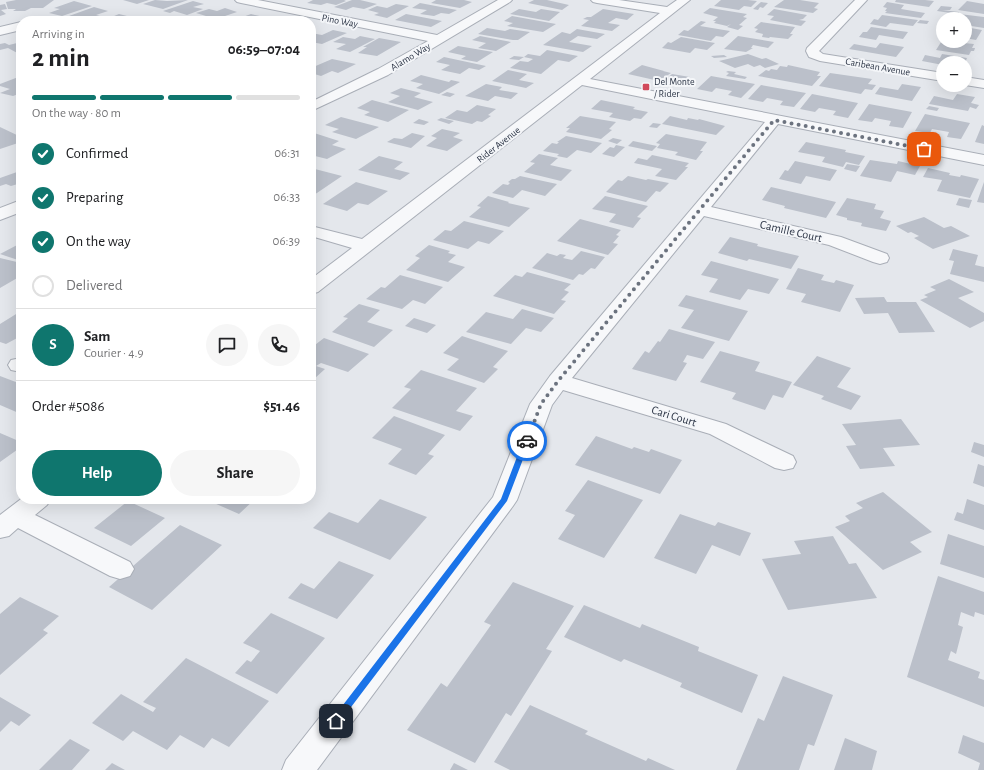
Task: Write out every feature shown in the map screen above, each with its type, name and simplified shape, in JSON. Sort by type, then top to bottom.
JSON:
[{"type":"street","name":"Pino Way","points":[[241,0],[439,39]]},
{"type":"street","name":"Alamo Way","points":[[316,105],[383,72],[506,0]]},
{"type":"street","points":[[597,0],[669,11]]},
{"type":"street","name":"Rider Avenue","points":[[316,284],[684,0]]},
{"type":"street","name":"Caribean Avenue","points":[[861,0],[812,51],[814,54],[936,76]]},
{"type":"street","points":[[0,31],[16,27]]},
{"type":"street","points":[[580,81],[984,160]]},
{"type":"street","points":[[972,82],[984,84]]},
{"type":"street","points":[[316,91],[334,96]]},
{"type":"street","points":[[298,770],[504,500],[541,404],[558,381],[774,120]]},
{"type":"street","points":[[0,215],[16,207]]},
{"type":"street","name":"Camille Court","points":[[700,210],[835,241],[880,258]]},
{"type":"street","points":[[316,232],[366,246]]},
{"type":"street","name":"Cari Court","points":[[558,381],[718,429],[784,462]]},
{"type":"street","points":[[32,504],[8,523],[120,569]]},
{"type":"building","points":[[16,0],[54,0],[43,8],[31,8],[25,11],[13,11],[16,9],[8,9],[6,2]]},
{"type":"building","points":[[123,0],[149,0],[137,4]]},
{"type":"building","points":[[155,0],[188,0],[163,9],[143,4]]},
{"type":"building","points":[[313,0],[346,1],[336,5],[327,3],[321,5],[307,3]]},
{"type":"building","points":[[352,0],[360,0],[377,4],[364,9],[353,7],[346,10],[334,7]]},
{"type":"building","points":[[436,0],[464,0],[472,2],[460,8],[431,3]]},
{"type":"building","points":[[534,0],[547,0],[569,5],[562,10],[528,3]]},
{"type":"building","points":[[721,0],[757,1],[751,7],[744,6],[739,10],[714,6]]},
{"type":"building","points":[[784,0],[800,0],[819,3],[814,8],[818,9],[813,13],[774,7]]},
{"type":"building","points":[[896,0],[934,1],[929,7],[895,2]]},
{"type":"building","points":[[74,1],[92,6],[62,16],[49,13],[60,9],[54,8]]},
{"type":"building","points":[[193,1],[204,4],[193,7],[203,9],[187,15],[174,11],[170,13],[163,11]]},
{"type":"building","points":[[967,1],[984,4],[984,14],[958,10]]},
{"type":"building","points":[[761,2],[768,3],[763,8],[760,7],[758,10],[753,9]]},
{"type":"building","points":[[887,2],[904,5],[901,9],[925,13],[921,18],[885,13],[887,8],[883,7]]},
{"type":"building","points":[[420,3],[457,10],[449,14],[441,13],[434,16],[420,14],[427,10],[412,8]]},
{"type":"building","points":[[5,4],[7,9],[1,10],[6,14],[0,16],[0,5]]},
{"type":"building","points":[[396,4],[409,6],[387,18],[374,15],[379,13],[368,10],[377,6],[387,8]]},
{"type":"building","points":[[941,6],[952,7],[950,10],[942,10],[959,12],[944,12],[937,11]]},
{"type":"building","points":[[94,7],[108,11],[96,15],[100,16],[69,16]]},
{"type":"building","points":[[225,8],[237,12],[225,16],[206,16],[196,13],[209,9],[217,11]]},
{"type":"building","points":[[710,8],[747,14],[743,17],[747,18],[739,25],[743,26],[738,30],[727,27],[731,24],[727,26],[714,23],[716,21],[713,21],[718,17],[703,13]]},
{"type":"building","points":[[519,9],[536,12],[541,9],[560,12],[549,21],[510,14]]},
{"type":"building","points":[[603,9],[634,14],[627,20],[616,18],[608,23],[620,25],[612,31],[581,26],[589,20],[583,19],[591,17]]},
{"type":"building","points":[[774,9],[807,15],[803,19],[799,20],[806,21],[801,26],[770,20],[774,16],[767,15]]},
{"type":"building","points":[[119,14],[127,16],[114,16]]},
{"type":"building","points":[[251,14],[260,16],[246,16]]},
{"type":"building","points":[[406,14],[442,21],[431,27],[395,20]]},
{"type":"building","points":[[882,15],[918,20],[913,26],[890,23],[886,27],[870,24],[874,19],[878,20]]},
{"type":"building","points":[[512,16],[556,24],[543,32],[507,26],[513,23],[504,21]]},
{"type":"building","points":[[972,16],[984,17],[984,28],[972,26]]},
{"type":"building","points":[[920,20],[929,21],[927,24],[917,23]]},
{"type":"building","points":[[701,21],[706,22],[700,26],[730,31],[723,37],[716,36],[711,41],[678,35],[684,30],[688,31]]},
{"type":"building","points":[[761,22],[795,27],[790,34],[793,34],[788,39],[762,37],[763,34],[755,32],[758,29],[754,28]]},
{"type":"building","points":[[871,27],[908,32],[903,39],[879,35],[876,40],[859,37],[863,32],[867,32]]},
{"type":"building","points":[[487,28],[505,31],[510,29],[530,32],[518,40],[478,34]]},
{"type":"building","points":[[972,28],[982,30],[976,40],[972,39]]},
{"type":"building","points":[[577,29],[605,34],[597,39],[578,36],[569,42],[592,46],[583,52],[543,45],[562,32],[570,34]]},
{"type":"building","points":[[333,30],[347,33],[322,44],[316,43],[316,34],[322,35]]},
{"type":"building","points":[[360,36],[375,39],[350,52],[336,49],[346,44],[333,42],[343,37],[355,39]]},
{"type":"building","points":[[480,36],[511,42],[496,51],[478,48],[486,43],[472,40]]},
{"type":"building","points":[[738,36],[774,42],[768,48],[753,45],[751,48],[753,48],[746,52],[724,49]]},
{"type":"building","points":[[681,37],[715,43],[707,50],[695,48],[690,53],[662,48],[668,42],[671,43]]},
{"type":"building","points":[[379,38],[401,42],[377,56],[358,53],[367,47],[363,47]]},
{"type":"building","points":[[5,43],[9,45],[16,43],[16,52],[8,48],[0,50],[0,44]]},
{"type":"building","points":[[880,43],[904,47],[896,57],[849,49],[854,44],[876,48]]},
{"type":"building","points":[[458,46],[493,52],[477,62],[461,59],[466,56],[448,52]]},
{"type":"building","points":[[937,48],[975,48],[969,55],[936,50]]},
{"type":"building","points":[[547,50],[578,56],[569,62],[558,60],[541,74],[510,68],[520,61],[528,62],[533,59],[524,57],[528,54],[540,56]]},
{"type":"building","points":[[748,54],[762,59],[766,58],[779,64],[765,68],[760,65],[754,67],[748,64],[735,68],[719,61]]},
{"type":"building","points":[[942,54],[954,56],[941,56]]},
{"type":"building","points":[[724,55],[727,57],[714,58],[711,56]]},
{"type":"building","points":[[925,55],[936,57],[936,64],[922,61]]},
{"type":"building","points":[[514,56],[524,57],[519,60],[509,59]]},
{"type":"building","points":[[444,57],[486,66],[479,70],[469,68],[460,74],[441,70],[450,65],[436,62]]},
{"type":"building","points":[[332,59],[356,64],[338,73],[332,71],[321,76],[316,74],[316,66]]},
{"type":"building","points":[[642,65],[671,73],[659,81],[628,74]]},
{"type":"building","points":[[788,65],[820,72],[817,76],[821,76],[812,86],[758,76],[766,70],[777,70],[780,66],[787,67]]},
{"type":"building","points":[[508,70],[527,74],[519,80],[534,83],[526,88],[492,81]]},
{"type":"building","points":[[726,72],[736,72],[734,74],[747,77],[745,79],[726,76],[729,73]]},
{"type":"building","points":[[830,73],[872,79],[868,84],[876,85],[872,90],[865,89],[861,94],[819,86]]},
{"type":"building","points":[[672,74],[690,77],[679,85],[663,82]]},
{"type":"building","points":[[421,75],[449,82],[451,80],[460,82],[439,94],[416,88],[423,84],[410,81]]},
{"type":"building","points":[[711,76],[755,84],[741,98],[728,95],[732,91],[716,88],[712,92],[697,89]]},
{"type":"building","points":[[16,78],[16,95],[13,96],[0,93],[10,89],[0,86],[0,84]]},
{"type":"building","points":[[486,84],[502,87],[499,90],[518,93],[511,99],[495,96],[488,101],[465,96]]},
{"type":"building","points":[[902,84],[921,87],[912,101],[875,94],[880,87],[898,90]]},
{"type":"building","points":[[761,85],[806,93],[794,107],[780,105],[783,101],[767,98],[763,102],[748,99]]},
{"type":"building","points":[[401,88],[421,93],[414,97],[433,102],[418,110],[388,102],[400,96],[390,93]]},
{"type":"building","points":[[447,92],[455,94],[450,97],[441,95]]},
{"type":"building","points":[[812,94],[858,103],[848,118],[833,115],[836,111],[819,108],[815,112],[800,109]]},
{"type":"building","points":[[957,94],[975,97],[971,103],[979,105],[976,109],[970,107],[968,111],[929,104],[934,96],[953,100]]},
{"type":"building","points":[[372,100],[409,110],[388,122],[364,115],[370,112],[357,108]]},
{"type":"building","points":[[601,100],[635,107],[633,109],[648,112],[641,119],[634,118],[630,121],[609,117],[613,113],[591,109]]},
{"type":"building","points":[[869,104],[912,112],[903,128],[889,126],[891,121],[875,118],[872,122],[858,120]]},
{"type":"building","points":[[477,105],[496,109],[488,115],[491,116],[482,122],[477,121],[472,124],[445,118],[457,110],[467,112]]},
{"type":"building","points":[[929,106],[939,108],[937,111],[926,109]]},
{"type":"building","points":[[925,114],[970,123],[961,139],[947,137],[949,132],[932,129],[930,133],[915,131]]},
{"type":"building","points":[[580,116],[616,122],[609,129],[612,130],[601,139],[566,132],[570,128],[566,128]]},
{"type":"building","points":[[670,116],[687,120],[688,118],[699,119],[725,126],[716,135],[662,124]]},
{"type":"building","points":[[341,117],[379,127],[356,139],[332,132],[339,129],[325,125]]},
{"type":"building","points":[[441,118],[454,121],[449,124],[437,120]]},
{"type":"building","points":[[419,119],[429,122],[424,125],[413,123]]},
{"type":"building","points":[[653,123],[661,124],[657,128],[649,127]]},
{"type":"building","points":[[982,125],[984,126],[984,144],[975,142]]},
{"type":"building","points":[[0,127],[16,135],[16,144],[0,149]]},
{"type":"building","points":[[442,129],[460,133],[453,137],[463,140],[447,151],[426,146],[437,138],[431,136]]},
{"type":"building","points":[[412,133],[425,136],[411,148],[387,142],[394,138],[402,139]]},
{"type":"building","points":[[316,134],[339,141],[332,145],[346,149],[327,159],[316,156]]},
{"type":"building","points":[[666,134],[707,142],[700,151],[703,151],[696,160],[675,155],[678,152],[657,148],[660,144],[656,143]]},
{"type":"building","points":[[566,136],[602,143],[591,153],[577,150],[567,158],[557,156],[559,154],[543,151],[552,143],[557,144],[559,142],[557,142]]},
{"type":"building","points":[[613,138],[622,140],[617,144],[608,141]]},
{"type":"building","points":[[633,141],[657,146],[652,151],[628,146]]},
{"type":"building","points":[[806,142],[846,150],[845,152],[865,156],[859,165],[846,162],[843,167],[822,162],[825,157],[798,152]]},
{"type":"building","points":[[616,145],[625,147],[614,157],[602,154],[610,147],[614,148]]},
{"type":"building","points":[[539,154],[558,158],[550,165],[572,170],[561,181],[524,172],[535,163],[530,162]]},
{"type":"building","points":[[652,155],[689,163],[685,167],[688,167],[676,180],[655,176],[662,169],[634,163],[638,158],[647,160]]},
{"type":"building","points":[[379,156],[403,162],[394,169],[410,173],[400,180],[358,170]]},
{"type":"building","points":[[870,160],[897,164],[898,161],[920,166],[915,175],[897,171],[891,182],[860,176]]},
{"type":"building","points":[[795,161],[837,170],[830,181],[806,176],[801,184],[779,179],[785,170],[788,171]]},
{"type":"building","points":[[847,164],[860,166],[856,172],[844,169]]},
{"type":"building","points":[[928,168],[950,173],[949,175],[960,177],[961,175],[979,179],[970,198],[937,191],[942,180],[923,177]]},
{"type":"building","points":[[316,169],[342,176],[316,194]]},
{"type":"building","points":[[16,172],[16,184],[11,186],[6,184],[0,186],[0,178]]},
{"type":"building","points":[[520,176],[557,184],[545,196],[522,190],[513,198],[492,193],[503,184],[508,185],[510,183],[508,182],[512,179]]},
{"type":"building","points":[[628,176],[669,183],[660,192],[656,191],[646,202],[606,192],[618,180],[622,181]]},
{"type":"building","points":[[356,182],[388,191],[368,205],[358,203],[347,211],[323,204]]},
{"type":"building","points":[[984,182],[984,203],[977,202]]},
{"type":"building","points":[[771,187],[836,202],[826,218],[784,208],[785,206],[762,200]]},
{"type":"building","points":[[488,196],[509,202],[508,203],[530,208],[509,227],[469,217],[481,207],[477,206]]},
{"type":"building","points":[[605,196],[648,206],[637,217],[641,218],[633,228],[609,222],[616,214],[592,209]]},
{"type":"building","points":[[847,198],[876,204],[874,209],[884,211],[880,218],[891,221],[886,231],[861,226],[862,223],[847,220],[847,218],[836,215]]},
{"type":"building","points":[[959,198],[972,200],[969,208],[956,205]]},
{"type":"building","points":[[924,217],[944,228],[951,226],[970,236],[933,249],[914,238],[919,236],[911,232],[908,233],[896,226]]},
{"type":"building","points":[[580,219],[621,230],[616,235],[619,236],[613,243],[618,244],[608,255],[557,241]]},
{"type":"building","points":[[464,221],[504,231],[489,244],[478,241],[468,249],[433,240],[445,230],[451,231]]},
{"type":"building","points":[[730,237],[758,244],[757,246],[799,256],[791,269],[749,259],[747,261],[718,253]]},
{"type":"building","points":[[429,245],[450,251],[448,253],[456,255],[448,262],[465,267],[448,282],[406,270],[420,258],[415,256]]},
{"type":"building","points":[[16,246],[16,259],[0,254]]},
{"type":"building","points":[[953,249],[978,255],[975,265],[984,267],[984,282],[950,274],[954,261],[949,260]]},
{"type":"building","points":[[581,251],[605,257],[595,269],[591,268],[583,275],[579,274],[573,280],[532,268],[547,253],[557,256],[560,254],[566,255],[563,258],[572,260]]},
{"type":"building","points":[[0,258],[16,262],[16,279],[0,288]]},
{"type":"building","points":[[711,261],[779,279],[769,294],[748,289],[740,300],[709,292],[718,279],[701,275]]},
{"type":"building","points":[[798,268],[824,275],[821,280],[834,283],[836,280],[854,285],[840,312],[801,302],[806,294],[786,289]]},
{"type":"building","points":[[527,272],[571,284],[564,290],[569,292],[561,300],[566,301],[554,314],[493,296],[515,275],[522,277]]},
{"type":"building","points":[[400,275],[443,287],[425,304],[413,300],[402,309],[366,299],[381,287],[385,288]]},
{"type":"building","points":[[949,279],[974,292],[958,298],[984,313],[984,321],[970,328],[920,300],[928,297],[924,295],[936,290],[930,287]]},
{"type":"building","points":[[686,295],[748,311],[729,341],[681,328],[694,310],[678,306]]},
{"type":"building","points":[[884,297],[887,302],[916,302],[935,332],[899,333],[888,313],[864,314],[855,298]]},
{"type":"building","points":[[359,304],[380,310],[367,322],[393,330],[374,347],[332,332],[348,318],[343,317]]},
{"type":"building","points":[[522,309],[554,318],[541,332],[526,328],[511,344],[466,332],[486,312],[513,319]]},
{"type":"building","points":[[16,314],[16,339],[6,344],[0,342],[0,324]]},
{"type":"building","points":[[414,318],[436,325],[427,333],[405,326]]},
{"type":"building","points":[[669,329],[715,342],[703,359],[687,355],[683,362],[687,363],[676,381],[632,369],[645,351],[649,353],[658,341],[660,342]]},
{"type":"building","points":[[462,336],[508,351],[493,367],[498,369],[484,383],[447,370],[459,359],[443,353]]},
{"type":"building","points":[[324,338],[369,354],[348,372],[321,363],[316,366],[316,344]]},
{"type":"building","points":[[720,351],[760,362],[755,371],[792,382],[783,398],[773,395],[765,410],[732,399],[736,393],[700,382]]},
{"type":"building","points":[[817,356],[851,368],[837,387],[861,396],[851,410],[821,399],[824,396],[793,385]]},
{"type":"building","points":[[316,366],[325,369],[316,377]]},
{"type":"building","points":[[421,370],[477,388],[456,411],[473,416],[460,431],[392,408],[411,389],[404,387]]},
{"type":"building","points":[[0,376],[16,382],[16,412],[0,405]]},
{"type":"building","points":[[394,416],[445,435],[428,454],[434,456],[416,475],[388,464],[402,449],[372,438]]},
{"type":"building","points":[[901,419],[920,445],[883,448],[895,466],[860,469],[846,446],[856,445],[842,424]]},
{"type":"building","points":[[0,433],[16,440],[16,451],[0,462]]},
{"type":"building","points":[[596,436],[632,449],[634,447],[649,452],[651,449],[682,460],[660,494],[575,465]]},
{"type":"building","points":[[974,442],[984,445],[984,457],[971,452]]},
{"type":"building","points":[[978,464],[984,466],[984,487],[973,483]]},
{"type":"building","points":[[588,480],[643,500],[604,558],[558,539],[575,515],[565,511]]},
{"type":"building","points":[[883,492],[932,532],[910,542],[922,552],[883,570],[835,527],[850,521],[845,516],[863,508],[856,503]]},
{"type":"building","points":[[380,499],[427,517],[390,560],[313,528],[329,512],[358,523]]},
{"type":"building","points":[[967,499],[984,505],[984,530],[954,520],[957,512],[963,514]]},
{"type":"building","points":[[124,504],[135,504],[165,518],[131,546],[94,528]]},
{"type":"building","points":[[216,504],[250,504],[239,514]]},
{"type":"building","points":[[680,514],[715,526],[718,522],[751,533],[740,556],[712,545],[696,574],[654,558]]},
{"type":"building","points":[[180,525],[222,545],[152,610],[109,587]]},
{"type":"building","points":[[948,534],[984,546],[984,578],[940,564]]},
{"type":"building","points":[[833,536],[849,564],[856,563],[877,598],[788,610],[762,559],[801,554],[794,541]]},
{"type":"building","points":[[339,561],[374,575],[337,619],[288,598],[301,583],[314,589]]},
{"type":"building","points":[[938,576],[984,592],[984,615],[975,612],[974,617],[961,612],[958,625],[963,627],[956,654],[951,651],[948,660],[980,672],[978,678],[984,680],[984,707],[907,677]]},
{"type":"building","points":[[513,582],[574,606],[546,649],[552,651],[511,716],[506,713],[475,763],[407,730],[441,683],[447,687],[491,625],[484,622]]},
{"type":"building","points":[[20,597],[59,616],[43,630],[48,633],[0,675],[0,614]]},
{"type":"building","points":[[584,605],[640,628],[642,624],[699,647],[698,651],[758,675],[742,713],[680,687],[682,683],[624,659],[621,662],[564,637]]},
{"type":"building","points":[[271,613],[325,638],[277,694],[235,673],[247,660],[251,662],[260,651],[243,643]]},
{"type":"building","points":[[186,658],[269,701],[229,747],[212,738],[204,748],[180,735],[167,750],[133,731],[123,741],[92,723],[121,694],[153,712],[156,708],[143,702]]},
{"type":"building","points":[[783,676],[833,695],[814,746],[808,744],[799,770],[736,770],[758,718],[764,721]]},
{"type":"building","points":[[0,697],[31,715],[19,726],[11,721],[0,732]]},
{"type":"building","points":[[530,705],[588,731],[585,734],[646,761],[648,758],[675,770],[510,770],[494,762]]},
{"type":"building","points":[[963,735],[984,743],[984,770],[978,770],[980,763],[958,753]]},
{"type":"building","points":[[845,738],[877,751],[872,770],[834,770]]},
{"type":"building","points":[[70,739],[90,750],[72,770],[39,770]]},
{"type":"building","points":[[112,763],[125,770],[105,770]]},
{"type":"building","points":[[454,763],[468,770],[450,770]]},
{"type":"way so far","points":[[527,441],[541,404],[558,381],[774,120],[924,149]]},
{"type":"place","name":"Del Monte / Rider","points":[[646,87]]},
{"type":"route","points":[[336,721],[504,500],[527,441]]}]
